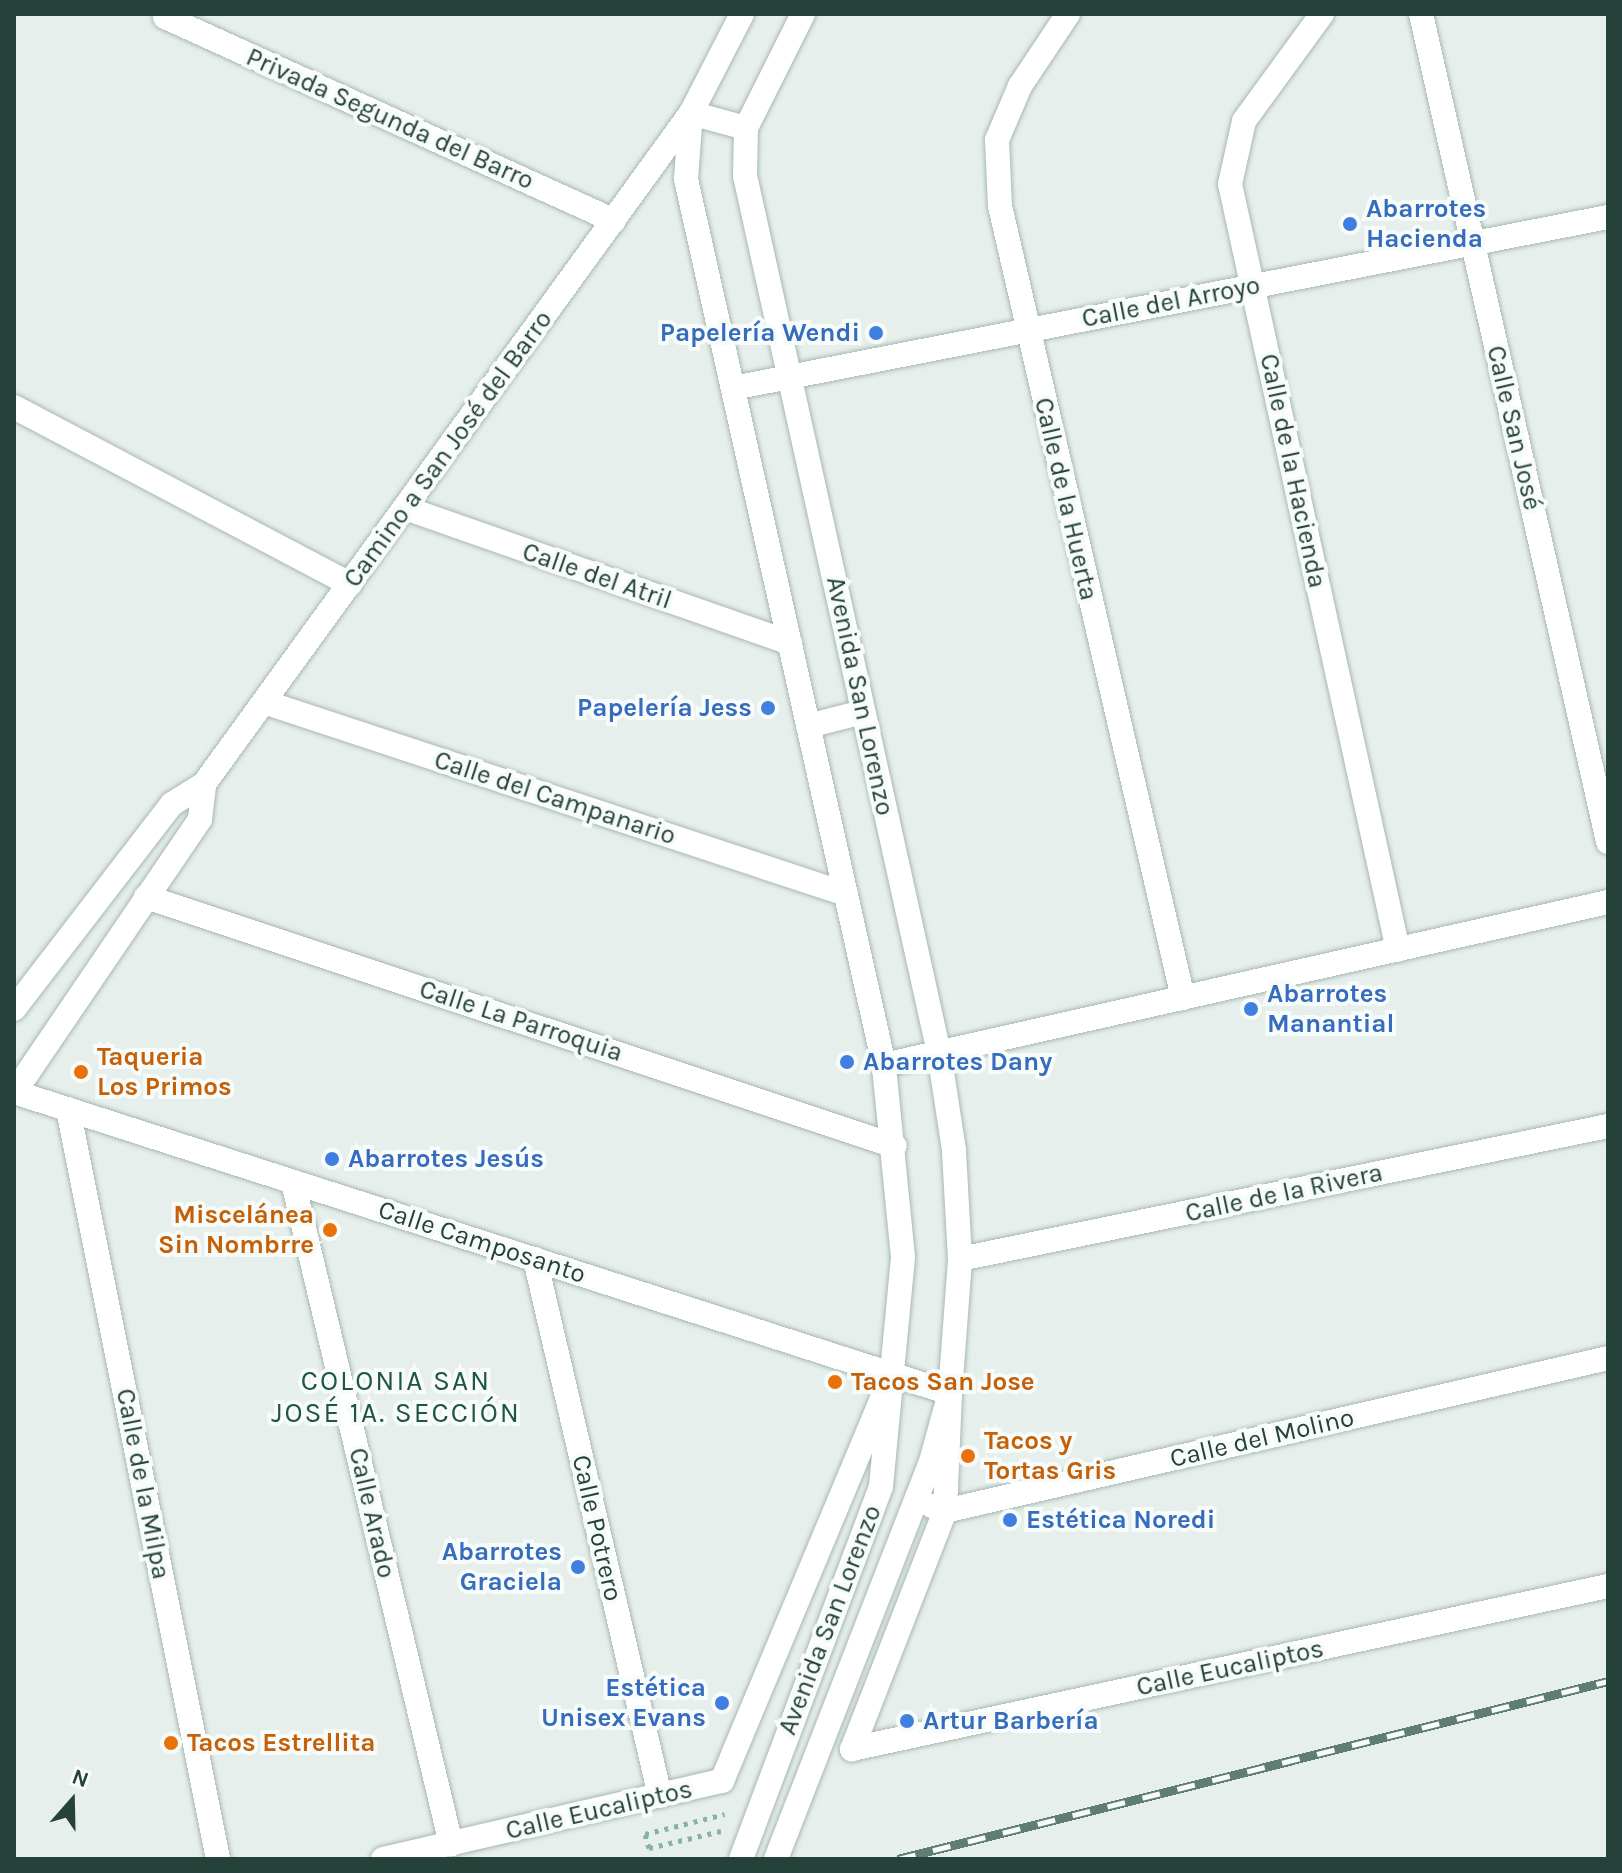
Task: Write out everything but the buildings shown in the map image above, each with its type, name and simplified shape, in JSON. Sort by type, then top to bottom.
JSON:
[{"type":"street","name":"Avenida San Lorenzo","points":[[741,1859],[881,1486],[903,1257],[895,1146],[884,1065],[686,179],[691,113],[742,14]]},
{"type":"street","name":"Avenida San Lorenzo","points":[[803,14],[746,128],[745,176],[939,1053],[954,1150],[960,1259],[945,1511],[852,1749]]},
{"type":"street","name":"Calle de la Huerta","points":[[1068,14],[1020,86],[997,140],[1000,206],[1026,330],[1183,998]]},
{"type":"street","name":"Calle de la Hacienda","points":[[1322,14],[1244,121],[1230,184],[1398,950]]},
{"type":"street","name":"Calle San José","points":[[1421,14],[1600,770],[1608,842]]},
{"type":"street","name":"Privada Segunda del Barro","points":[[165,17],[614,221]]},
{"type":"street","points":[[691,113],[746,128]]},
{"type":"street","name":"Camino a San José del Barro","points":[[14,1009],[172,804],[204,784],[691,113]]},
{"type":"street","name":"Calle del Arroyo","points":[[733,388],[1608,217]]},
{"type":"street","points":[[14,407],[350,584]]},
{"type":"street","name":"Calle del Atril","points":[[405,508],[790,643]]},
{"type":"street","name":"Calle del Campanario","points":[[264,702],[846,894]]},
{"type":"street","points":[[808,726],[863,712]]},
{"type":"street","name":"Camino a San José del Barro","points":[[14,1092],[200,819],[204,784]]},
{"type":"street","name":"Calle La Parroquia","points":[[146,897],[895,1146]]},
{"type":"street","points":[[884,1065],[1608,902]]},
{"type":"street","name":"Calle Camposanto","points":[[14,1092],[950,1393]]},
{"type":"street","name":"Calle de la Milpa","points":[[68,1109],[218,1859]]},
{"type":"street","name":"Calle de la Rivera","points":[[960,1259],[1608,1126]]},
{"type":"street","name":"Calle Arado","points":[[293,1182],[451,1844]]},
{"type":"street","name":"Calle Potrero","points":[[535,1259],[660,1796]]},
{"type":"street","name":"Calle del Molino","points":[[945,1511],[1608,1358]]},
{"type":"street","name":"Avenida San Lorenzo","points":[[722,1781],[893,1375]]},
{"type":"street","name":"Avenida San Lorenzo","points":[[776,1859],[917,1501],[950,1393]]},
{"type":"street","points":[[917,1501],[945,1511]]},
{"type":"street","name":"Calle Eucaliptos","points":[[852,1749],[1608,1586]]},
{"type":"street","name":"Calle Eucaliptos","points":[[383,1859],[722,1781]]},
{"type":"path","points":[[722,1781],[729,1813],[645,1834],[649,1848],[729,1830]]},
{"type":"railway","points":[[898,1859],[1608,1681]]},
{"type":"place","name":"Abarrotes Hacienda","points":[[1350,224]]},
{"type":"place","name":"Papelería Wendi","points":[[876,333]]},
{"type":"place","name":"Papelería Jess","points":[[768,708]]},
{"type":"place","name":"Abarrotes Manantial","points":[[1251,1009]]},
{"type":"place","name":"Abarrotes Dany","points":[[847,1062]]},
{"type":"place","name":"Taqueria Los Primos","points":[[81,1072]]},
{"type":"place","name":"Abarrotes Jesús","points":[[332,1159]]},
{"type":"place","name":"Miscelánea Sin Nombrre","points":[[330,1230]]},
{"type":"place","name":"Tacos San Jose","points":[[835,1382]]},
{"type":"place","name":"Tacos y Tortas Gris","points":[[968,1456]]},
{"type":"place","name":"Estética Noredi","points":[[1010,1520]]},
{"type":"place","name":"Abarrotes Graciela","points":[[578,1567]]},
{"type":"place","name":"Estética Unisex Evans","points":[[722,1703]]},
{"type":"place","name":"Artur Barbería","points":[[907,1721]]},
{"type":"place","name":"Tacos Estrellita","points":[[171,1743]]},
{"type":"district","name":"COLONIA SAN JOSÉ 1A. SECCIÓN","points":[[396,1397]]}]
